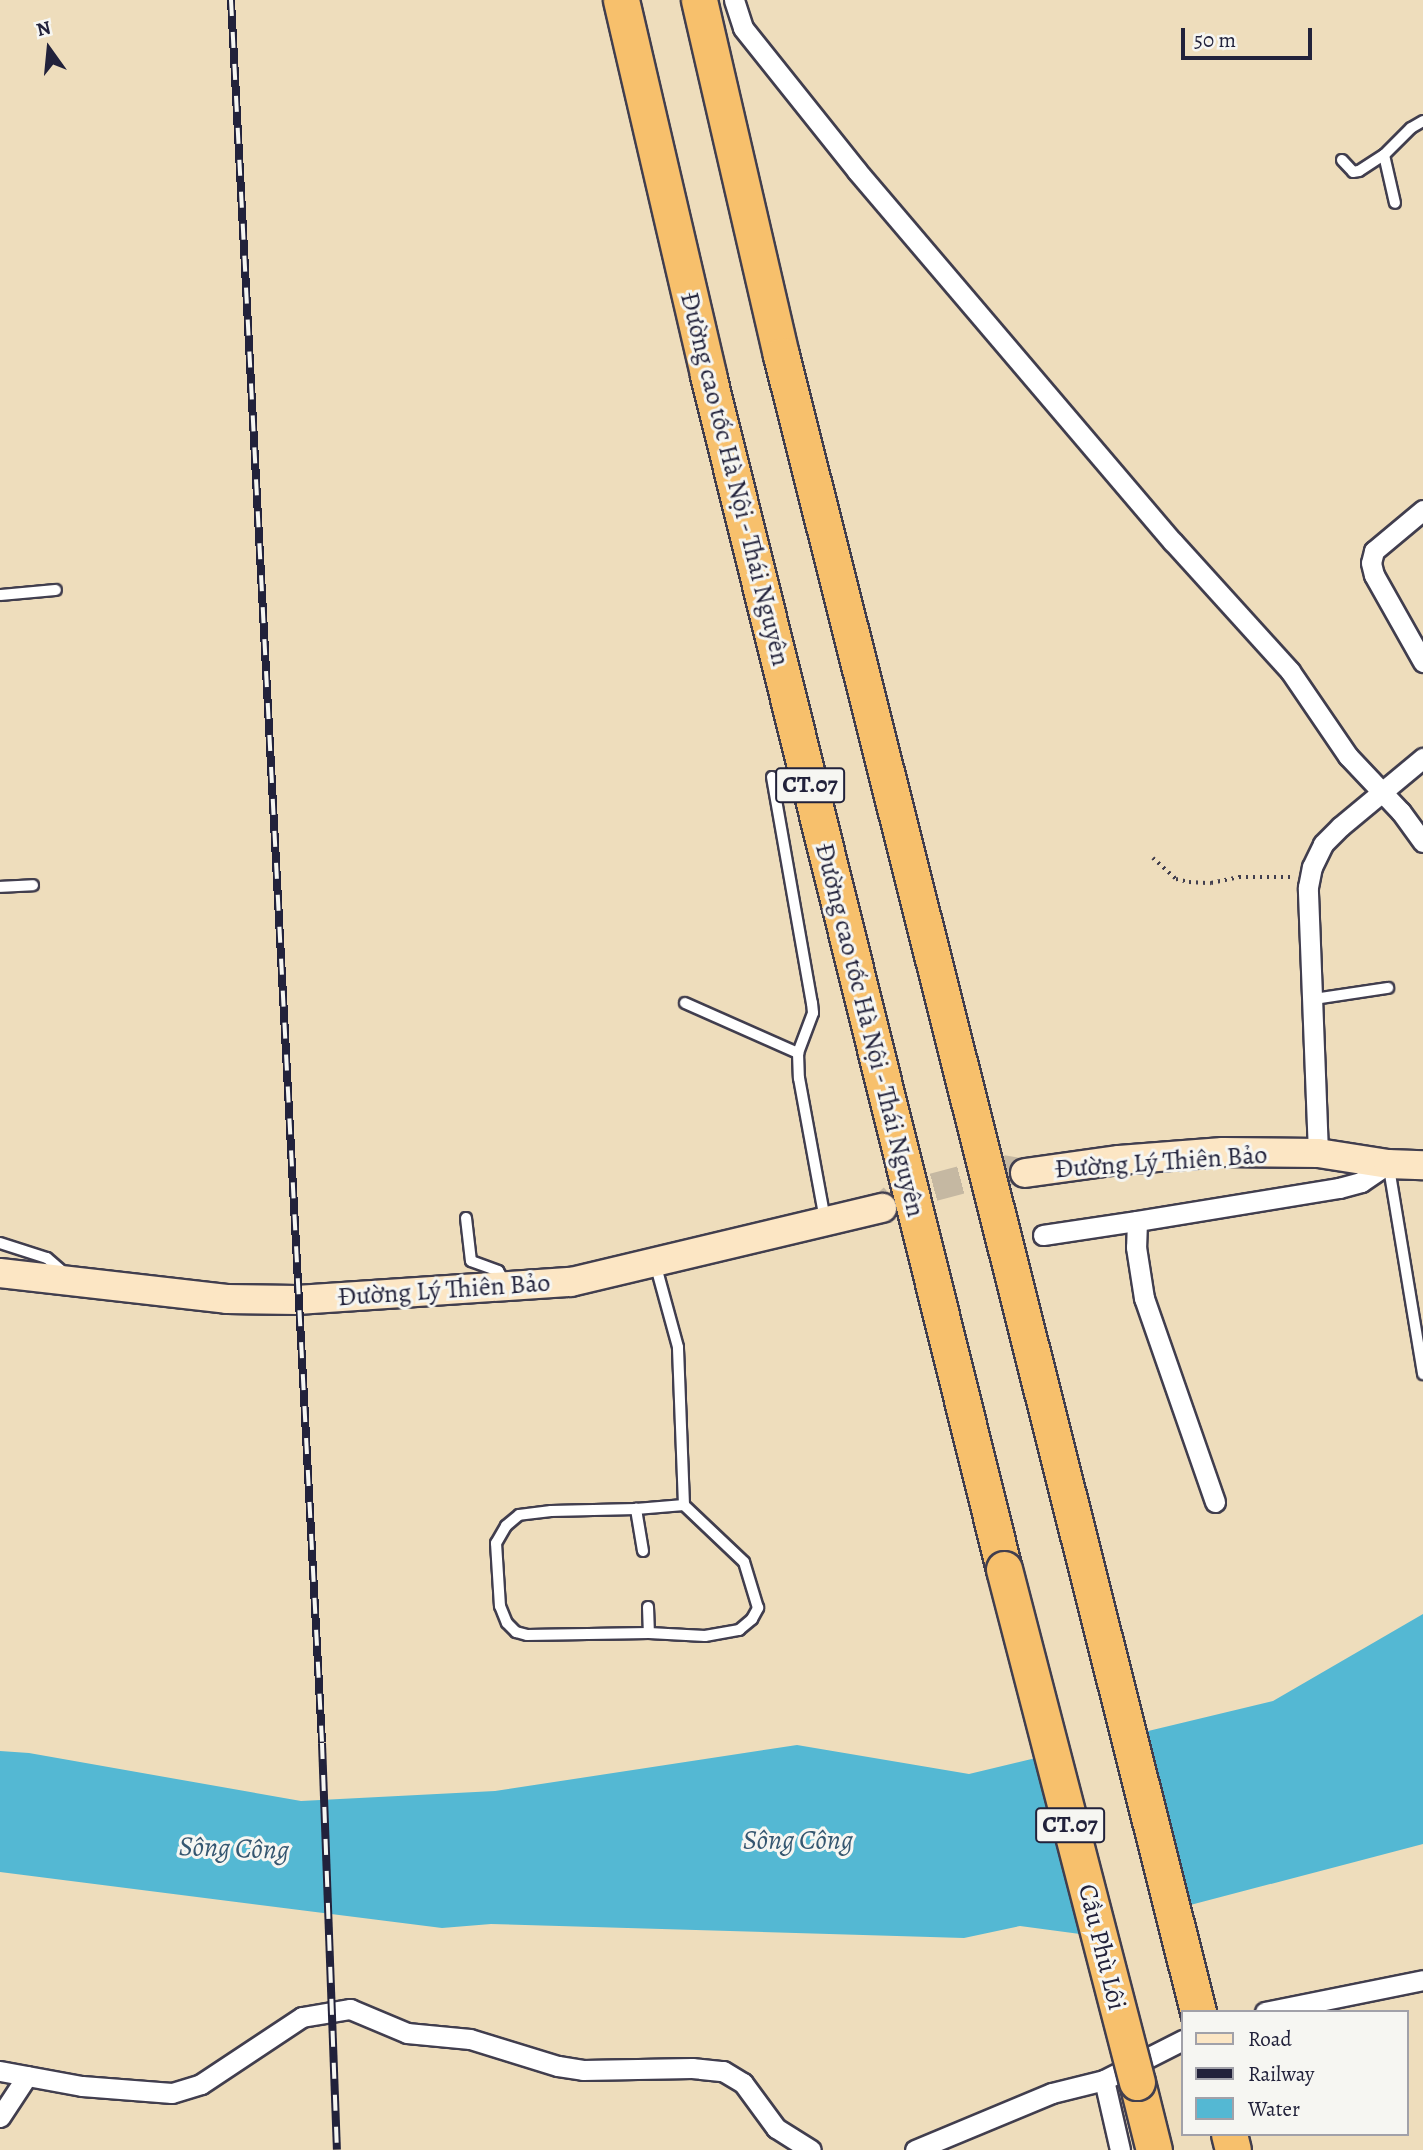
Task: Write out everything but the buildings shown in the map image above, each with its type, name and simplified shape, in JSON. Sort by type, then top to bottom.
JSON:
[{"type":"highway","name":"Đường cao tốc Hà Nội - Thái Nguyên","points":[[621,0],[708,375],[1004,1569]]},
{"type":"highway","name":"CT.07","points":[[699,0],[785,369],[1198,2010]]},
{"type":"highway","name":"Cầu Phù Lôi","points":[[1004,1569],[1120,2081]]},
{"type":"highway","name":"CT.07","points":[[1120,2081],[1154,2150]]},
{"type":"main road","name":"Đường Lý Thiên Bảo","points":[[1025,1173],[1119,1160],[1210,1153],[1318,1153],[1388,1164],[1423,1165]]},
{"type":"main road","name":"Đường Lý Thiên Bảo","points":[[0,1273],[239,1299],[297,1300],[571,1282],[882,1209]]},
{"type":"street","points":[[734,0],[743,28],[857,171],[1156,521],[1290,671],[1348,756],[1401,811],[1423,842]]},
{"type":"street","points":[[1423,510],[1374,551],[1371,564],[1374,575],[1423,662]]},
{"type":"street","points":[[1318,1153],[1308,887],[1310,876],[1323,844],[1380,792],[1423,758]]},
{"type":"street","points":[[1043,1235],[1339,1188],[1361,1182],[1388,1164]]},
{"type":"street","points":[[1138,1221],[1136,1247],[1144,1298],[1215,1502]]},
{"type":"street","points":[[1275,2010],[1423,1980]]},
{"type":"street","points":[[0,2071],[82,2087],[172,2093],[201,2084],[302,2017],[350,2009],[407,2033],[470,2039],[558,2066],[583,2070],[692,2068],[723,2071],[743,2083],[776,2128],[811,2150]]},
{"type":"street","points":[[915,2150],[1052,2093],[1120,2081],[1182,2041]]},
{"type":"street","points":[[0,2117],[27,2076]]},
{"type":"street","points":[[1120,2081],[1120,2150]]},
{"type":"lane","points":[[1342,160],[1353,172],[1359,171],[1384,155],[1410,128],[1423,121]]},
{"type":"lane","points":[[1384,155],[1395,203]]},
{"type":"lane","points":[[0,595],[56,590]]},
{"type":"lane","points":[[772,777],[813,1003],[813,1013],[799,1053],[802,1107],[825,1224]]},
{"type":"lane","points":[[0,887],[33,885]]},
{"type":"lane","points":[[1314,999],[1388,988]]},
{"type":"lane","points":[[685,1003],[799,1053]]},
{"type":"lane","points":[[1388,1164],[1423,1374]]},
{"type":"lane","points":[[466,1218],[471,1261],[498,1271],[508,1286]]},
{"type":"lane","points":[[0,1243],[47,1258],[74,1282]]},
{"type":"lane","points":[[655,1263],[678,1347],[684,1505],[744,1562],[758,1608],[752,1619],[739,1630],[705,1636],[649,1633],[527,1635],[516,1632],[507,1623],[500,1605],[496,1543],[506,1526],[519,1515],[684,1505]]},
{"type":"lane","points":[[636,1509],[643,1551]]},
{"type":"lane","points":[[648,1607],[649,1633]]},
{"type":"path","points":[[1153,858],[1176,879],[1189,882],[1211,883],[1239,877],[1310,876]]},
{"type":"water","name":"Sông Công","points":[[1423,1614],[1423,1844],[1080,1934],[1020,1926],[964,1938],[491,1924],[442,1928],[0,1872],[0,1751],[29,1753],[301,1801],[495,1791],[797,1745],[969,1774],[1273,1701]]},
{"type":"pier","points":[[1128,1732],[1173,1913],[1097,1933],[1051,1751]]},
{"type":"tunnel","points":[[882,1208],[893,1198],[1002,1169],[1025,1173]]},
{"type":"railway","points":[[231,0],[322,1743],[337,2150]]}]
